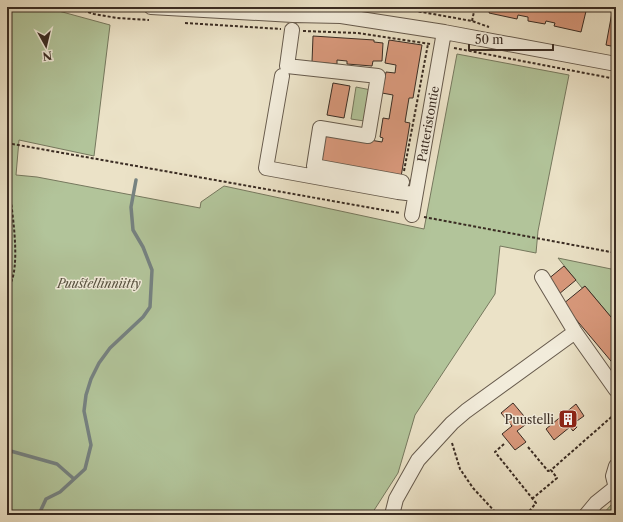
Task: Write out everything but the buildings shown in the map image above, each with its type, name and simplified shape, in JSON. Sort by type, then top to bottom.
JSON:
[{"type":"street","points":[[151,7],[294,15],[342,12],[616,64]]},
{"type":"street","points":[[292,30],[287,66],[378,76],[368,136],[320,128],[314,166],[402,182]]},
{"type":"street","name":"Patteristontie","points":[[412,215],[444,32]]},
{"type":"street","points":[[282,76],[266,168],[415,194]]},
{"type":"street","points":[[542,277],[575,332],[616,390]]},
{"type":"street","points":[[392,515],[396,499],[418,460],[452,423],[466,411],[575,332]]},
{"type":"street","points":[[586,515],[596,503],[616,487],[613,476],[616,466]]},
{"type":"path","points":[[394,7],[472,21],[496,28]]},
{"type":"path","points":[[472,21],[475,7]]},
{"type":"path","points":[[402,182],[428,44]]},
{"type":"path","points":[[7,143],[616,253]]},
{"type":"path","points":[[7,175],[14,222],[15,263],[14,276],[7,288]]},
{"type":"path","points":[[528,447],[548,471],[552,470],[616,413]]},
{"type":"path","points":[[452,423],[451,442],[460,469],[473,488],[498,515]]},
{"type":"path","points":[[504,444],[495,452],[536,503],[526,515]]},
{"type":"path","points":[[532,499],[557,478],[552,470]]},
{"type":"green space","name":"Puustellinniitty","points":[[7,7],[44,7],[110,25],[94,156],[19,140],[16,175],[37,177],[200,208],[201,202],[224,186],[424,229],[457,54],[569,75],[538,231],[536,253],[500,246],[495,294],[415,415],[398,473],[371,515],[7,515]]},
{"type":"green space","points":[[356,87],[376,91],[371,122],[351,119]]},
{"type":"green space","points":[[558,258],[616,270],[616,323],[585,286],[582,288]]},
{"type":"green space","points":[[612,504],[616,509],[616,515],[602,515]]},
{"type":"waterway","points":[[40,512],[46,499],[60,492],[85,469],[91,445],[84,411],[86,395],[91,379],[99,363],[110,348],[143,317],[150,307],[152,270],[143,247],[133,230],[131,207],[136,180]]},
{"type":"waterway","points":[[7,450],[57,464],[74,479]]},
{"type":"place","name":"Puustelli","points":[[568,419]]}]
